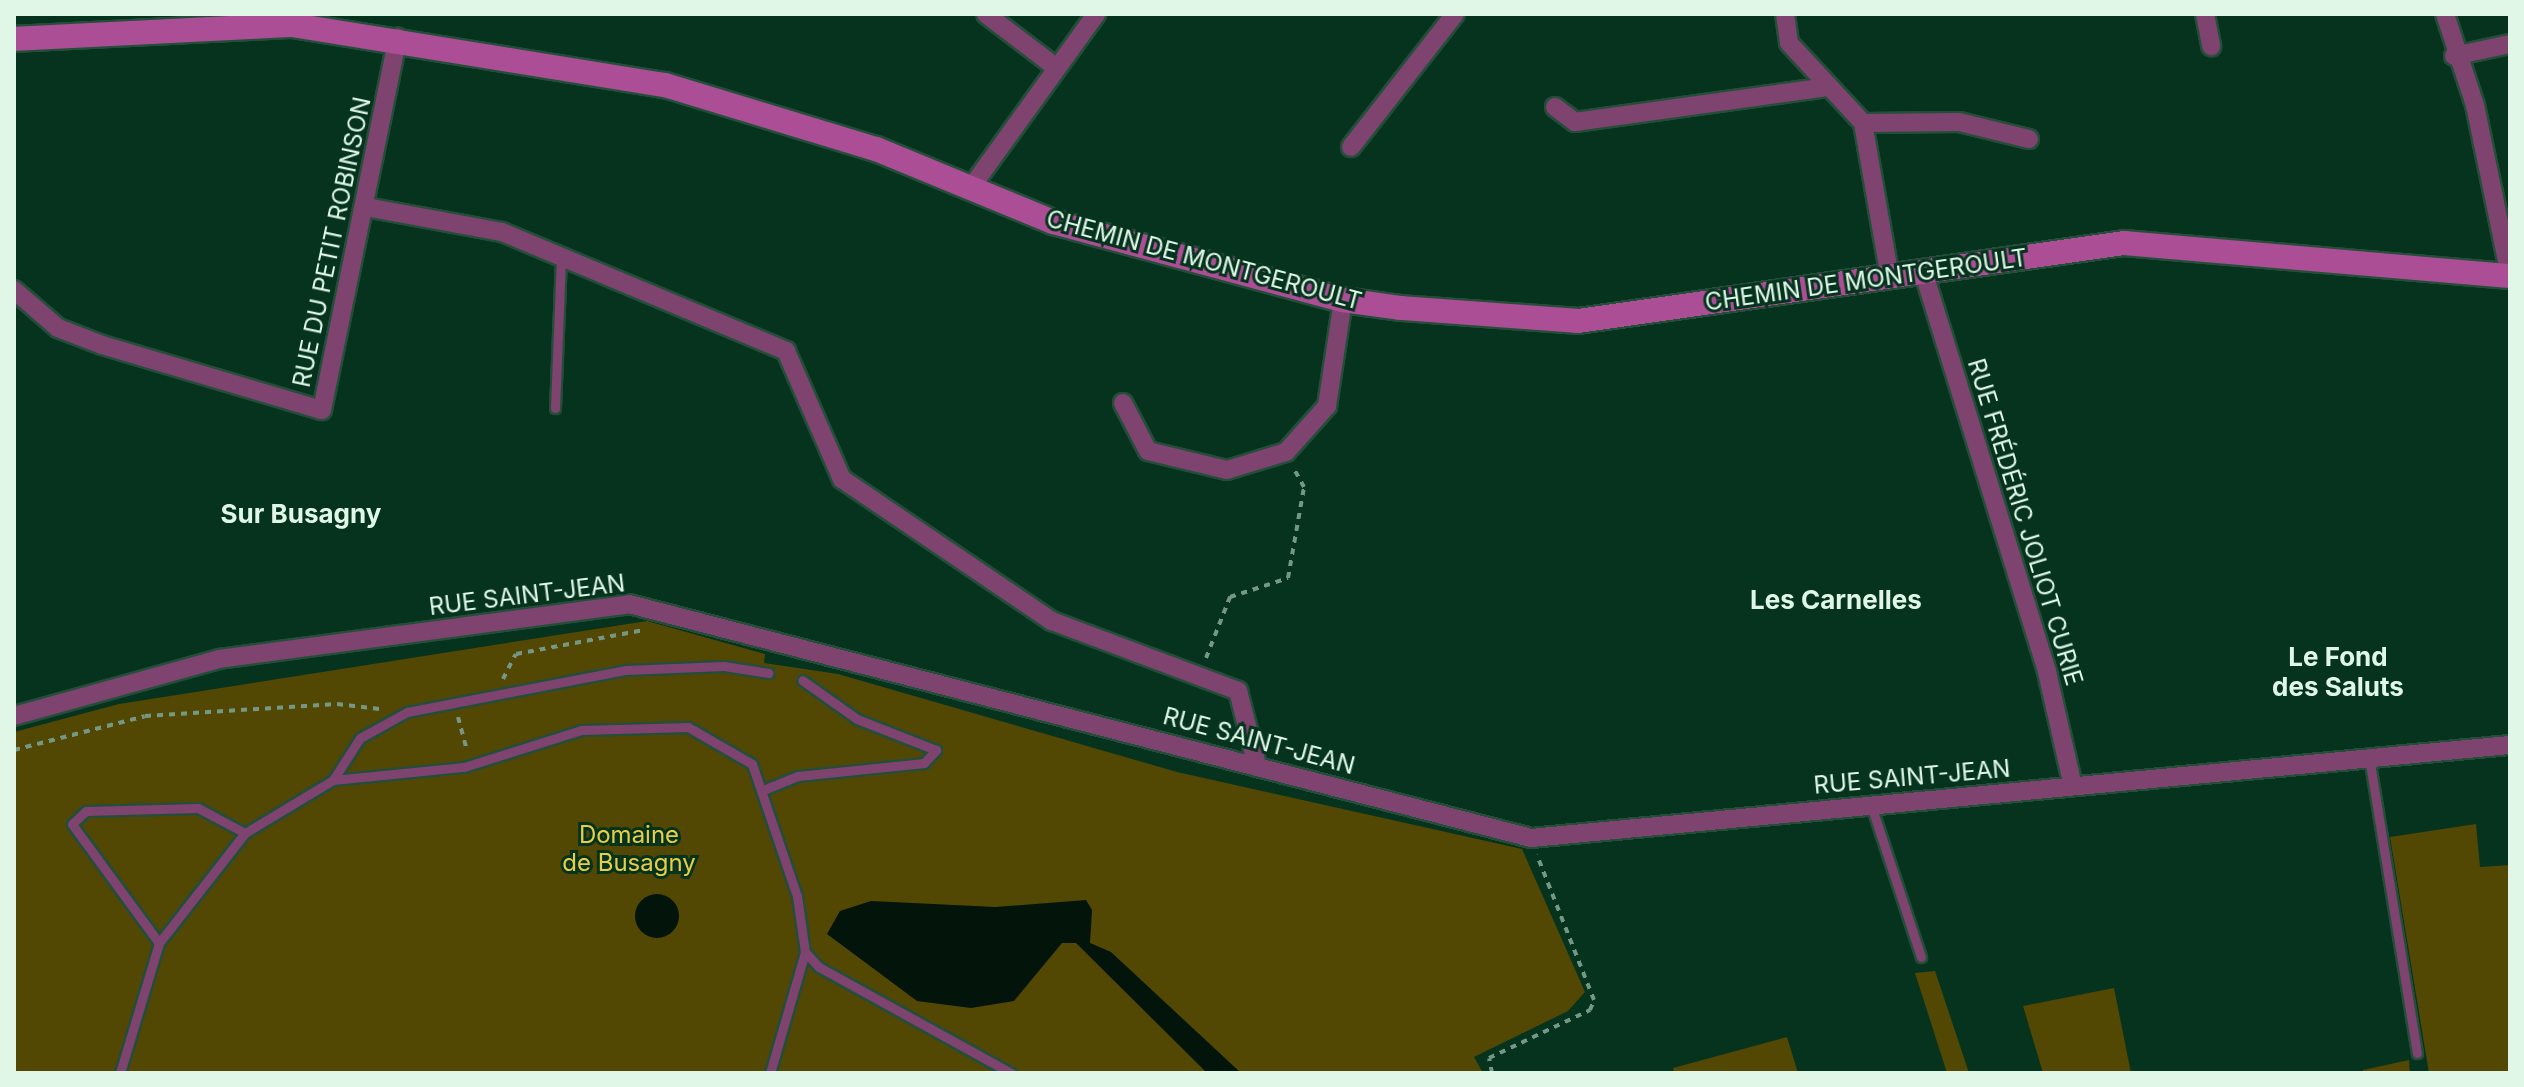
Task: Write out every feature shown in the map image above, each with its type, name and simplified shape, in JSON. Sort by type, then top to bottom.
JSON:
[{"type":"street","points":[[986,14],[1054,66]]},
{"type":"street","points":[[970,189],[1054,66],[1096,14]]},
{"type":"street","points":[[1351,147],[1455,14]]},
{"type":"street","points":[[1785,14],[1789,43],[1826,87],[1863,123],[1890,278]]},
{"type":"street","points":[[2205,14],[2211,46]]},
{"type":"street","points":[[2445,14],[2454,56],[2475,105],[2510,276]]},
{"type":"street","name":"CHEMIN DE MONTGEROULT","points":[[14,39],[292,20],[665,85],[795,121],[1053,222],[1343,300],[1578,321],[1924,274],[2124,243],[2510,276]]},
{"type":"street","name":"RUE DU PETIT ROBINSON","points":[[14,290],[58,328],[102,345],[322,410],[366,207],[398,38]]},
{"type":"street","points":[[2454,56],[2510,44]]},
{"type":"street","points":[[1555,107],[1575,122],[1826,87]]},
{"type":"street","points":[[1863,123],[1959,122],[2029,139]]},
{"type":"street","points":[[366,207],[502,232],[786,351],[842,479],[1052,621],[1238,691],[1257,765]]},
{"type":"street","name":"RUE FRÉDÉRIC JOLIOT CURIE","points":[[1924,274],[2047,672],[2073,786]]},
{"type":"street","points":[[1123,403],[1148,451],[1227,470],[1286,452],[1327,406],[1343,300]]},
{"type":"street","name":"RUE SAINT-JEAN","points":[[14,716],[219,659],[629,604],[1531,838],[2510,745]]},
{"type":"lane","points":[[555,408],[561,256]]},
{"type":"lane","points":[[333,780],[360,738],[407,712],[626,670],[724,666],[768,673]]},
{"type":"lane","points":[[763,790],[798,776],[924,763],[936,750],[857,719],[802,680]]},
{"type":"lane","points":[[120,1073],[159,943],[245,833],[333,780],[471,765],[581,730],[688,727],[752,764],[797,896],[805,952],[770,1073]]},
{"type":"lane","points":[[2369,757],[2417,1053]]},
{"type":"lane","points":[[1871,805],[1921,957]]},
{"type":"lane","points":[[159,943],[72,824],[86,811],[198,808],[245,833]]},
{"type":"lane","points":[[805,952],[819,967],[1011,1073]]},
{"type":"path","points":[[1198,677],[1230,597],[1288,578],[1304,487],[1286,452]]},
{"type":"path","points":[[496,695],[516,654],[656,630]]},
{"type":"path","points":[[455,703],[471,765]]},
{"type":"path","points":[[14,750],[145,716],[337,704],[407,712]]},
{"type":"path","points":[[1492,1073],[1489,1058],[1590,1010],[1594,1000],[1531,838]]},
{"type":"green space","name":"Domaine de Busagny","points":[[647,621],[765,654],[764,663],[838,674],[1177,772],[1522,849],[1585,992],[1568,1011],[1474,1057],[1483,1073],[14,1073],[14,732],[119,704]]},
{"type":"green space","points":[[2476,824],[2480,867],[2510,865],[2510,1073],[2429,1073],[2390,837]]},
{"type":"green space","points":[[1935,971],[1969,1073],[1947,1073],[1915,973]]},
{"type":"green space","points":[[2114,988],[2131,1073],[2043,1073],[2023,1006]]},
{"type":"green space","points":[[1787,1037],[1798,1073],[1674,1073],[1673,1068]]},
{"type":"green space","points":[[2409,1060],[2410,1073],[2363,1073],[2363,1070]]},
{"type":"shaded area","points":[[657,894],[673,900],[679,916],[673,932],[657,938],[641,932],[635,916],[641,900]]},
{"type":"shaded area","points":[[1086,900],[1092,910],[1090,943],[1111,952],[1241,1073],[1207,1073],[1076,943],[1062,943],[1014,1001],[971,1008],[917,1001],[827,934],[840,911],[871,901],[995,907]]},
{"type":"district","name":"Sur Busagny","points":[[301,514]]},
{"type":"district","name":"Les Carnelles","points":[[1836,600]]},
{"type":"district","name":"Le Fond des Saluts","points":[[2338,672]]}]
